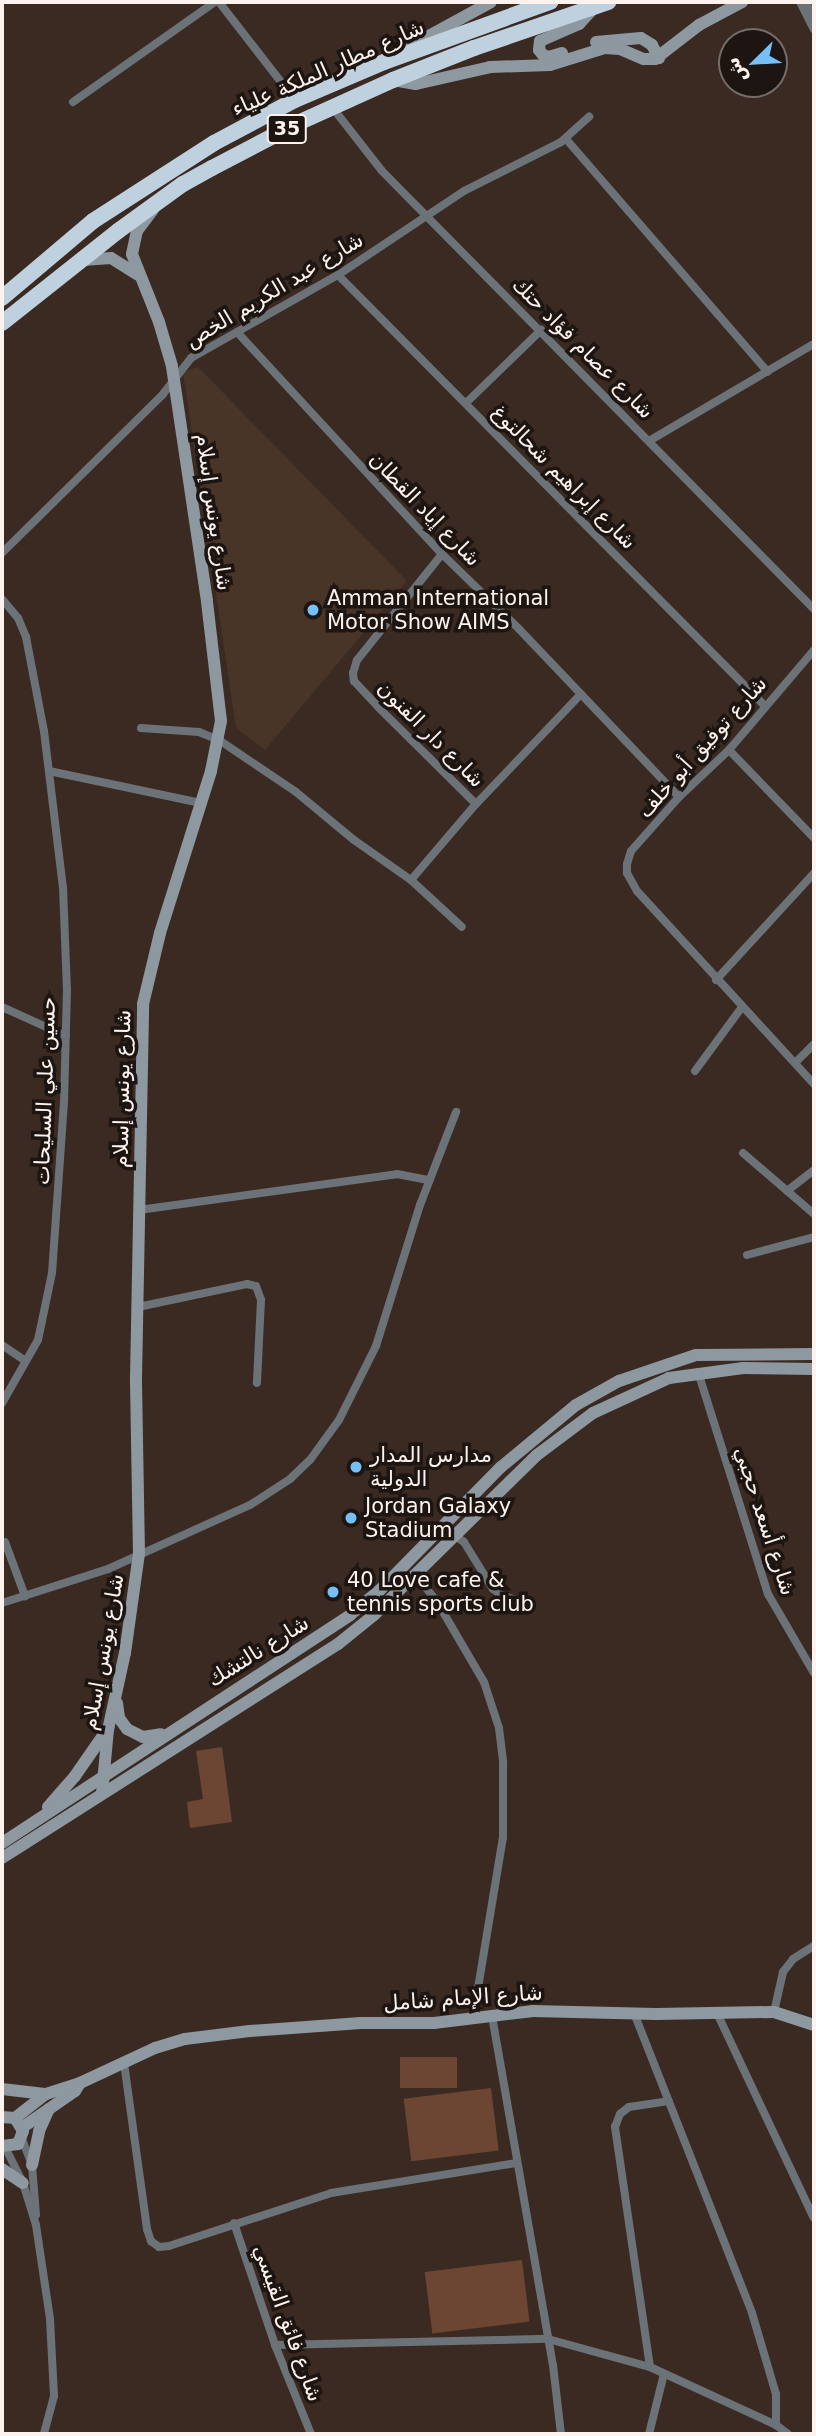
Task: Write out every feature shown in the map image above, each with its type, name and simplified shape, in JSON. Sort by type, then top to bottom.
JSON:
[{"type":"highway","name":"شارع مطار الملكة علياء","points":[[2,298],[93,221],[154,179],[214,143],[295,100],[384,62],[550,2]]},
{"type":"highway","name":"شارع مطار الملكة علياء","points":[[2,323],[160,201],[212,168],[332,107],[393,80],[474,48],[602,4]]},
{"type":"street","points":[[73,102],[217,2],[295,100]]},
{"type":"street","points":[[384,62],[473,5],[492,2]]},
{"type":"street","points":[[393,80],[416,84],[489,67],[550,65],[605,48],[628,51],[648,60],[659,58],[690,30],[742,2]]},
{"type":"street","points":[[800,2],[814,30]]},
{"type":"street","points":[[806,2],[814,19]]},
{"type":"street","points":[[602,4],[579,24],[543,38],[538,47],[540,53],[552,57],[592,43],[629,38],[648,42],[659,58]]},
{"type":"street","name":"شارع عصام فؤاد حتك","points":[[332,107],[368,156],[814,610]]},
{"type":"street","name":"شارع عبد الكريم الخص","points":[[2,553],[174,381],[191,358],[338,275],[489,177],[566,139],[589,117]]},
{"type":"street","points":[[566,139],[768,372]]},
{"type":"street","name":"شارع يونس إسلام","points":[[102,1793],[108,1730],[134,1602],[139,1555],[138,1307],[143,1004],[156,945],[219,740],[220,700],[174,381],[159,322],[140,277],[132,246],[137,231],[160,201]]},
{"type":"street","points":[[82,260],[111,258],[140,277]]},
{"type":"street","name":"شارع إبراهيم شحالتوغ","points":[[338,275],[764,705]]},
{"type":"street","points":[[466,403],[541,330]]},
{"type":"street","name":"شارع إياد القطان","points":[[237,332],[442,554],[679,797]]},
{"type":"street","points":[[649,441],[811,347],[814,356]]},
{"type":"street","name":"شارع دار الفنون","points":[[442,554],[356,660],[354,681],[476,804]]},
{"type":"street","name":"حسين علي السليحات","points":[[2,598],[18,618],[26,637],[50,771],[63,887],[66,1036],[52,1273],[38,1340],[24,1360],[2,1403]]},
{"type":"street","name":"شارع توفيق أبو خلف","points":[[716,980],[637,891],[627,873],[631,852],[679,797],[729,750],[764,705],[814,650]]},
{"type":"street","points":[[411,880],[476,804],[581,694]]},
{"type":"street","points":[[141,728],[199,732],[219,740],[284,784],[411,880],[462,927]]},
{"type":"street","points":[[729,750],[814,838]]},
{"type":"street","points":[[50,771],[201,803]]},
{"type":"street","points":[[814,873],[716,980],[814,1084]]},
{"type":"street","points":[[2,1007],[66,1036]]},
{"type":"street","points":[[695,1071],[742,1007]]},
{"type":"street","points":[[796,1062],[814,1044]]},
{"type":"street","points":[[2,1603],[108,1569],[250,1505],[290,1479],[310,1460],[339,1420],[376,1346],[429,1180],[456,1112]]},
{"type":"street","points":[[743,1153],[814,1214]]},
{"type":"street","points":[[788,1191],[814,1170]]},
{"type":"street","points":[[139,1210],[397,1174],[429,1180]]},
{"type":"street","points":[[747,1255],[814,1237]]},
{"type":"street","points":[[138,1307],[247,1284],[256,1286],[261,1300],[257,1383]]},
{"type":"street","points":[[2,1345],[24,1360]]},
{"type":"street","name":"شارع نالتشك","points":[[2,1843],[103,1774],[350,1615],[379,1591],[501,1467],[556,1419],[600,1391],[648,1369],[695,1355],[814,1354]]},
{"type":"street","name":"شارع نالتشك","points":[[2,1858],[338,1644],[571,1427],[645,1387],[698,1372],[743,1368],[814,1368]]},
{"type":"street","name":"شارع أسعد حجبي","points":[[698,1372],[768,1594],[814,1673]]},
{"type":"street","points":[[454,1535],[464,1542],[493,1588],[503,1597],[521,1601]]},
{"type":"street","points":[[5,1542],[25,1596]]},
{"type":"street","points":[[415,1575],[436,1600],[473,1659],[492,1705],[502,1751],[505,1806],[503,1838],[474,2019]]},
{"type":"street","points":[[117,1695],[119,1718],[127,1730],[143,1737],[168,1732]]},
{"type":"street","points":[[35,1821],[75,1776],[108,1730]]},
{"type":"street","points":[[774,2012],[780,1980],[788,1965],[814,1946]]},
{"type":"street","name":"شارع الإمام شامل","points":[[3,2147],[15,2146],[15,2123],[48,2099],[75,2091],[80,2083],[185,2039],[311,2026],[434,2023],[534,2011],[774,2012],[814,2025]]},
{"type":"street","points":[[716,2011],[814,2218]]},
{"type":"street","points":[[634,2013],[764,2349],[776,2394],[776,2425]]},
{"type":"street","points":[[492,2017],[548,2339],[561,2434]]},
{"type":"street","points":[[124,2063],[151,2241],[159,2247],[331,2193],[516,2163]]},
{"type":"street","points":[[2,2089],[48,2099],[32,2165]]},
{"type":"street","points":[[650,2367],[615,2127],[620,2114],[629,2107],[670,2101]]},
{"type":"street","points":[[2,2104],[15,2123],[32,2165],[37,2199],[36,2225]]},
{"type":"street","points":[[3,2147],[23,2183],[36,2225],[50,2319],[54,2396],[44,2434]]},
{"type":"street","points":[[2,2169],[23,2183]]},
{"type":"street","name":"شارع فائق القيسي","points":[[234,2223],[275,2345],[311,2434]]},
{"type":"street","points":[[275,2345],[548,2339],[650,2367],[776,2425],[788,2434]]},
{"type":"street","points":[[649,2434],[664,2374]]},
{"type":"shaded area","points":[[198,367],[407,581],[265,750],[236,728],[183,372]]},
{"type":"shaded area","points":[[222,1747],[232,1822],[190,1828],[187,1802],[203,1799],[196,1751]]},
{"type":"shaded area","points":[[400,2057],[457,2057],[457,2088],[400,2088]]},
{"type":"shaded area","points":[[491,2088],[499,2151],[411,2161],[404,2099]]},
{"type":"shaded area","points":[[522,2260],[530,2322],[432,2333],[425,2272]]},
{"type":"place","name":"Amman International Motor Show AIMS","points":[[313,610]]},
{"type":"place","name":"مدارس المدار الدولية","points":[[356,1467]]},
{"type":"place","name":"Jordan Galaxy Stadium","points":[[351,1518]]},
{"type":"place","name":"40 Love cafe & tennis sports club","points":[[333,1592]]}]
